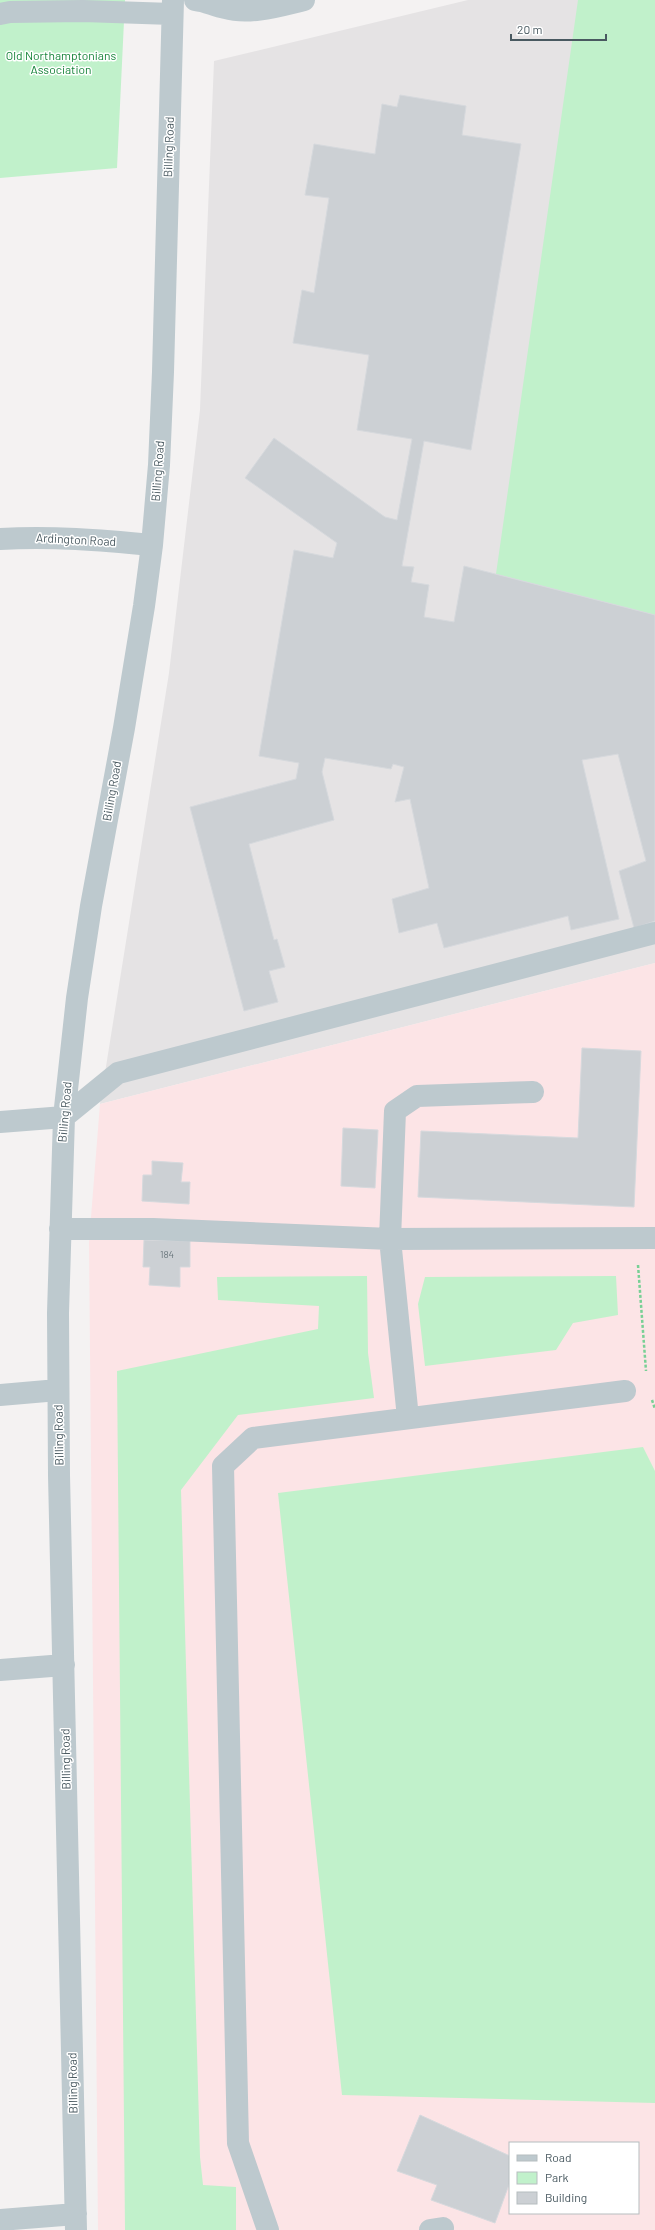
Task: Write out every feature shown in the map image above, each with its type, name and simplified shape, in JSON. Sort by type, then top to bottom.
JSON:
[{"type":"street","points":[[195,0],[208,2],[225,9],[248,10],[268,8],[304,0]]},
{"type":"street","points":[[0,14],[10,12],[83,11],[172,7]]},
{"type":"street","name":"Billing Road","points":[[76,2222],[58,1390],[60,1229],[64,1117],[77,998],[89,914],[129,698],[152,545],[159,465],[172,7]]},
{"type":"street","name":"Ardington Road","points":[[0,539],[32,537],[103,540],[152,545]]},
{"type":"street","points":[[0,1122],[64,1117],[118,1073],[655,934]]},
{"type":"street","points":[[408,1418],[390,1239],[395,1112],[417,1096],[534,1092]]},
{"type":"street","points":[[60,1229],[153,1229],[390,1239],[646,1238]]},
{"type":"street","points":[[0,1395],[58,1390]]},
{"type":"street","points":[[268,2230],[238,2143],[223,1466],[253,1438],[625,1391]]},
{"type":"street","points":[[0,1670],[64,1665]]},
{"type":"street","points":[[0,2220],[76,2222]]},
{"type":"path","points":[[646,1238],[646,1376]]},
{"type":"path","points":[[651,1396],[655,1409]]},
{"type":"shaded area","points":[[468,0],[655,0],[655,963],[100,1104],[169,673],[200,410],[214,61]]},
{"type":"shaded area","points":[[655,963],[655,2230],[98,2230],[89,1242],[100,1104]]},
{"type":"green space","name":"Old Northamptonians Association","points":[[0,0],[125,0],[117,168],[0,178]]},
{"type":"green space","points":[[578,0],[655,0],[655,615],[496,574]]},
{"type":"green space","points":[[367,1276],[368,1353],[374,1398],[238,1415],[181,1490],[200,2157],[203,2185],[236,2187],[236,2230],[125,2230],[117,1371],[318,1329],[319,1306],[218,1300],[217,1277]]},
{"type":"green space","points":[[616,1276],[618,1315],[573,1323],[556,1350],[425,1366],[418,1304],[425,1277]]},
{"type":"green space","points":[[643,1447],[655,1471],[655,2103],[342,2095],[278,1493]]},
{"type":"building","points":[[400,95],[466,106],[462,135],[521,144],[471,450],[424,441],[402,566],[414,567],[411,582],[429,585],[424,617],[454,622],[464,566],[655,615],[655,921],[634,928],[619,871],[646,861],[618,754],[582,760],[619,919],[571,930],[568,916],[444,948],[437,923],[399,933],[392,899],[429,888],[410,799],[395,802],[404,767],[393,764],[391,769],[325,758],[322,772],[334,820],[249,844],[274,940],[277,939],[285,967],[269,971],[278,1002],[244,1011],[190,807],[296,779],[299,763],[259,756],[294,550],[333,558],[337,543],[245,478],[274,438],[385,517],[397,520],[412,439],[357,430],[369,355],[293,343],[302,290],[314,293],[329,198],[305,195],[314,144],[375,154],[382,104],[397,107]]},
{"type":"building","points":[[582,1048],[641,1051],[634,1207],[418,1197],[421,1131],[578,1138]]},
{"type":"building","points":[[343,1128],[378,1130],[375,1188],[341,1186]]},
{"type":"building","points":[[152,1161],[183,1163],[181,1182],[190,1182],[189,1204],[142,1201],[143,1175],[152,1175]]},
{"type":"building","points":[[144,1240],[190,1241],[190,1267],[180,1267],[180,1287],[149,1285],[150,1267],[143,1267]]},
{"type":"building","points":[[420,2115],[509,2156],[509,2185],[495,2223],[431,2200],[437,2185],[397,2171]]}]
